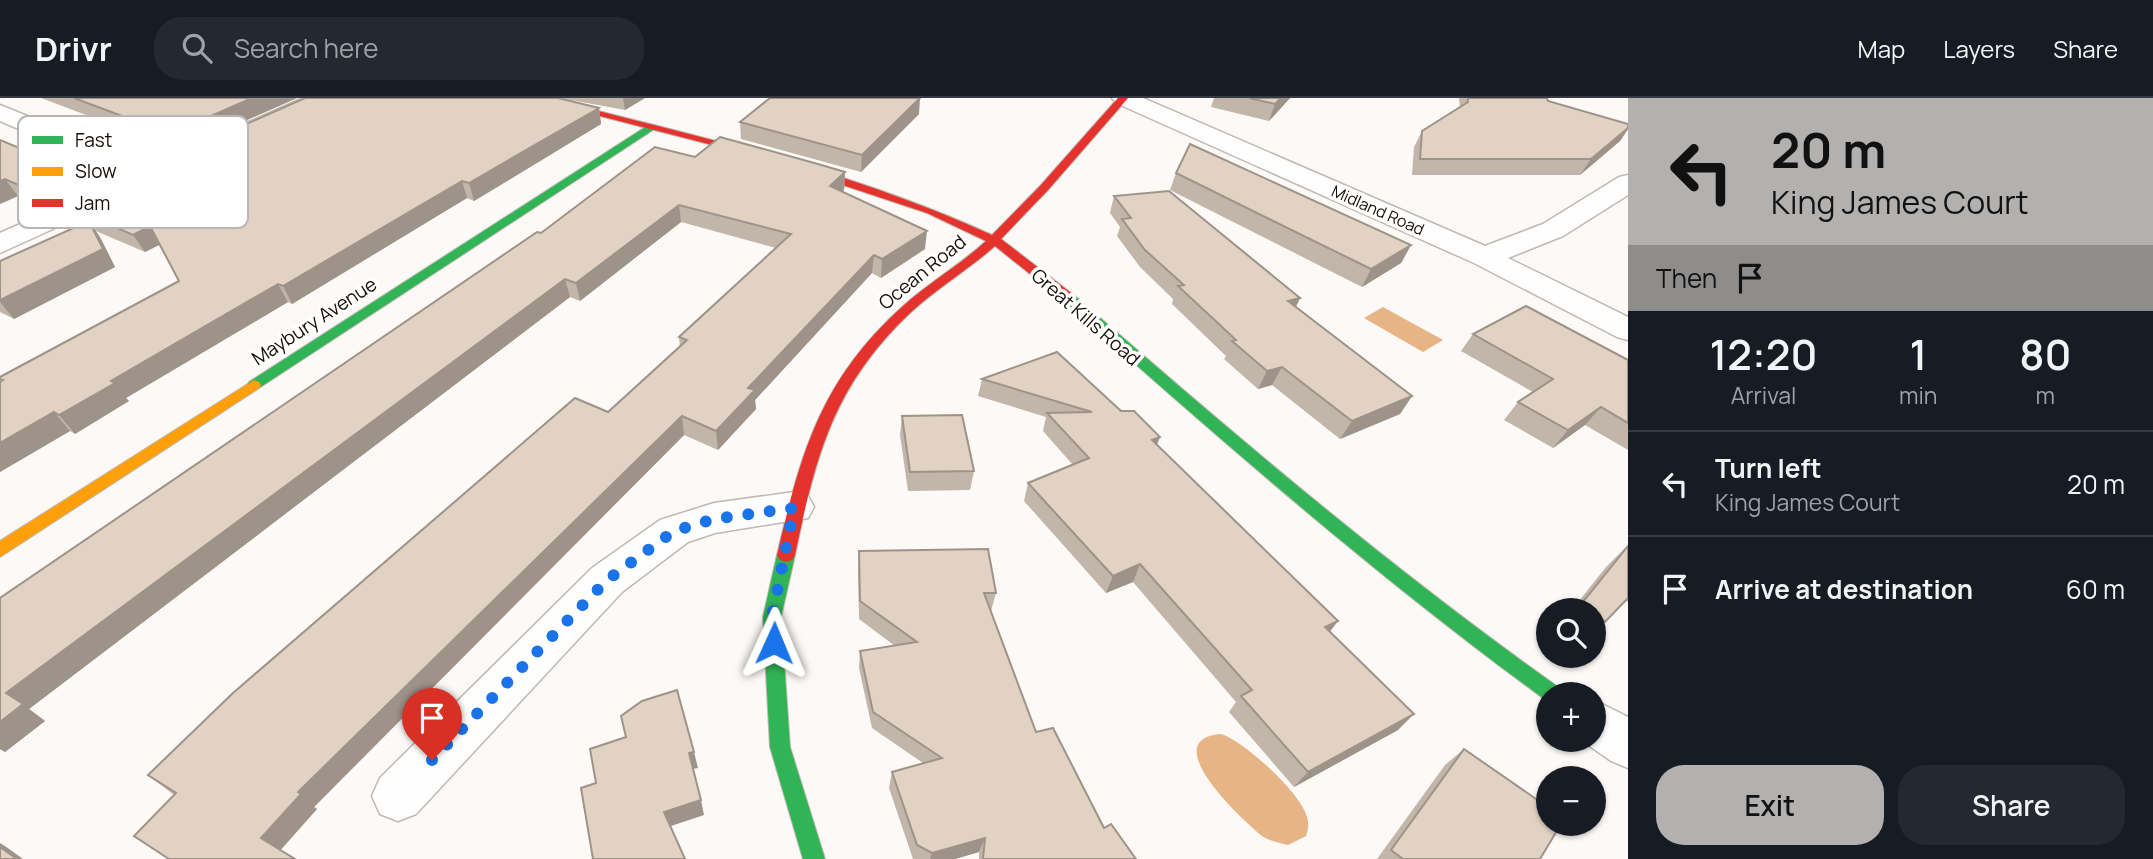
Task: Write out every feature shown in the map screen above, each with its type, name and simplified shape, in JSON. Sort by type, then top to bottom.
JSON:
[{"type":"street","points":[[248,132],[322,98]]},
{"type":"street","name":"Great Kills Road","points":[[535,98],[756,152],[839,177],[994,240],[1076,305],[1275,480],[1384,570],[1483,647],[1536,683]]},
{"type":"street","name":"Ocean Road","points":[[814,859],[780,747],[772,617],[806,462],[831,402],[863,351],[908,308],[994,240],[1124,98]]},
{"type":"street","name":"Midland Road","points":[[1124,98],[1484,257],[1628,330]]},
{"type":"street","points":[[0,111],[18,119]]},
{"type":"street","name":"Maybury Avenue","points":[[0,551],[651,128]]},
{"type":"street","points":[[1484,257],[1553,230],[1628,183]]},
{"type":"street","points":[[0,244],[35,228]]},
{"type":"street","points":[[398,796],[607,580],[674,531],[714,519],[794,508]]},
{"type":"street","points":[[1606,730],[1628,745]]},
{"type":"shaded area","points":[[1383,307],[1443,340],[1423,352],[1364,318]]},
{"type":"shaded area","points":[[1221,734],[1256,756],[1293,793],[1307,817],[1306,836],[1288,845],[1268,839],[1223,798],[1209,781],[1200,764],[1197,750],[1203,739]]},
{"type":"building","points":[[74,98],[252,98],[211,116],[122,116]]},
{"type":"building","points":[[305,98],[558,98],[599,108],[469,183],[462,181],[283,286],[278,284],[111,381],[115,383],[59,415],[54,412],[0,443],[0,382],[3,380],[0,377],[179,281],[151,228],[248,228],[248,123]]},
{"type":"building","points":[[770,98],[920,98],[862,155],[740,122]]},
{"type":"building","points":[[1249,98],[1281,98],[1275,104]]},
{"type":"building","points":[[1468,98],[1547,98],[1548,101],[1628,124],[1628,128],[1591,159],[1420,159],[1422,131],[1468,102]]},
{"type":"building","points":[[720,137],[845,172],[830,186],[927,231],[882,259],[874,255],[748,388],[755,390],[716,431],[682,416],[298,792],[301,794],[261,838],[295,859],[169,859],[134,836],[176,793],[148,775],[233,693],[575,398],[608,412],[687,340],[679,337],[791,234],[679,205],[576,283],[565,279],[6,693],[23,704],[0,722],[0,598],[537,232],[541,233],[655,147],[695,157]]},
{"type":"building","points":[[0,140],[18,148],[18,185],[5,179],[0,181]]},
{"type":"building","points":[[1190,144],[1411,245],[1371,269],[1176,173]]},
{"type":"building","points":[[1169,191],[1300,298],[1288,301],[1412,396],[1352,421],[1282,367],[1267,371],[1232,341],[1236,340],[1178,286],[1184,285],[1145,250],[1122,219],[1131,218],[1114,196]]},
{"type":"building","points":[[73,228],[92,228],[103,249],[0,300],[0,261]]},
{"type":"building","points":[[117,228],[146,228],[133,235]]},
{"type":"building","points":[[1526,306],[1628,360],[1628,423],[1601,407],[1568,430],[1518,402],[1553,379],[1473,334]]},
{"type":"building","points":[[1057,352],[1121,411],[1134,411],[1160,437],[1152,440],[1338,621],[1325,627],[1414,714],[1308,772],[1241,696],[1252,690],[1140,564],[1113,576],[1028,483],[1089,458],[1047,413],[1092,412],[982,379]]},
{"type":"building","points":[[962,415],[974,471],[910,472],[902,416]]},
{"type":"building","points":[[1628,546],[1628,598],[1606,621],[1606,598],[1586,598]]},
{"type":"building","points":[[988,549],[996,593],[984,593],[1036,732],[1053,728],[1104,828],[1111,824],[1136,859],[983,859],[985,838],[932,853],[917,845],[892,772],[942,758],[873,712],[860,651],[917,642],[860,601],[859,551]]},
{"type":"building","points":[[677,690],[694,752],[689,753],[701,800],[664,812],[685,859],[593,859],[581,788],[596,783],[590,749],[626,737],[621,716],[642,701]]},
{"type":"building","points":[[1464,749],[1536,799],[1536,836],[1554,836],[1540,859],[1403,859],[1391,850]]},
{"type":"building","points":[[0,847],[17,859],[0,859]]},
{"type":"traffic: fast","points":[[254,385],[651,128]]},
{"type":"traffic: fast","points":[[1070,299],[1306,504],[1428,602],[1536,682]]},
{"type":"traffic: fast","points":[[786,555],[772,617],[780,747],[814,859]]},
{"type":"traffic: slow","points":[[0,550],[254,385]]},
{"type":"traffic: jam","points":[[535,98],[759,154],[931,211],[996,241],[1070,299]]},
{"type":"traffic: jam","points":[[786,555],[812,451],[838,392],[856,364],[907,309],[974,257],[1012,223],[1123,98]]},
{"type":"route","points":[[432,760],[607,580],[674,531],[714,519],[794,508],[772,617],[774,643]]}]
